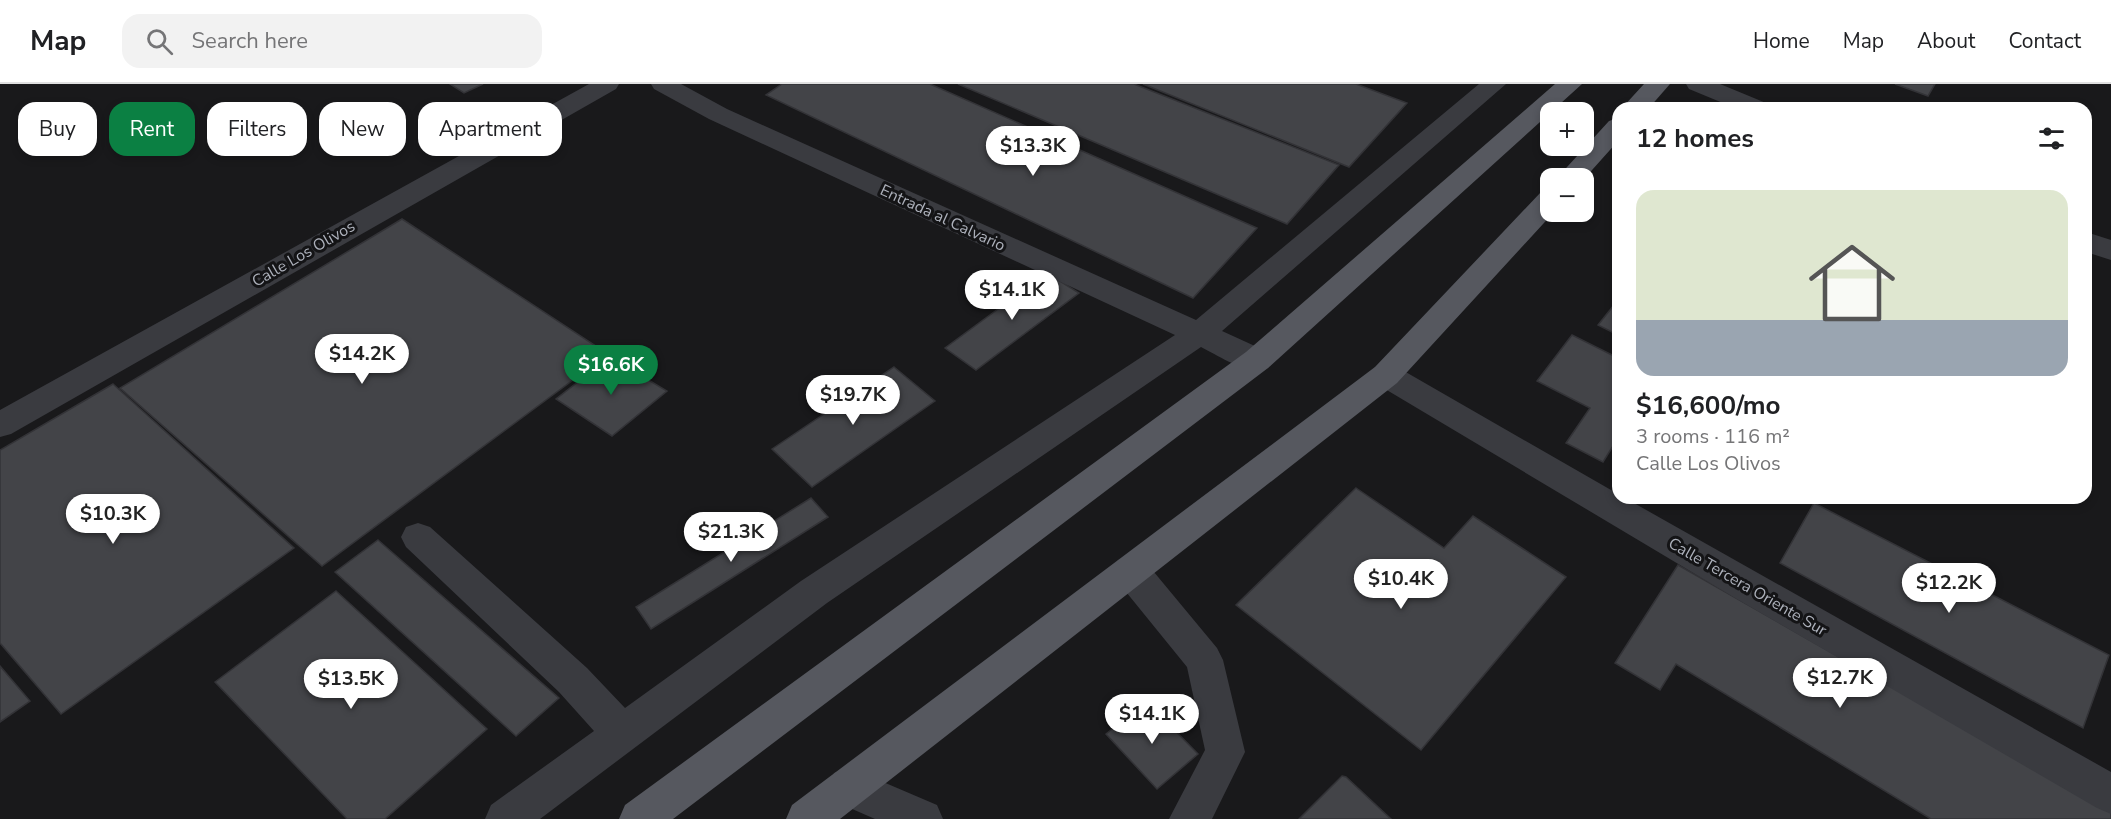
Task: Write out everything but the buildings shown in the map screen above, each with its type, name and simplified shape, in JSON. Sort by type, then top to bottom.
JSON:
[{"type":"main road","points":[[640,819],[1257,360],[1570,84]]},
{"type":"main road","points":[[1641,102],[1658,84]]},
{"type":"main road","points":[[1578,168],[1612,132]]},
{"type":"main road","points":[[812,818],[848,787],[1386,375],[1540,210]]},
{"type":"street","name":"Calle Los Olivos","points":[[0,425],[607,84]]},
{"type":"street","name":"Entrada al Calvario","points":[[663,84],[718,114],[1257,360]]},
{"type":"street","points":[[506,819],[814,592],[1198,334],[1494,84]]},
{"type":"street","points":[[1698,84],[1742,102]]},
{"type":"street","points":[[2092,243],[2111,251]]},
{"type":"street","name":"Calle Tercera Oriente Sur","points":[[1386,375],[1750,588],[2111,794]]},
{"type":"street","points":[[418,537],[573,680],[622,734]]},
{"type":"street","points":[[1131,571],[1204,660],[1225,752],[1190,819]]},
{"type":"street","points":[[848,787],[922,819]]}]
